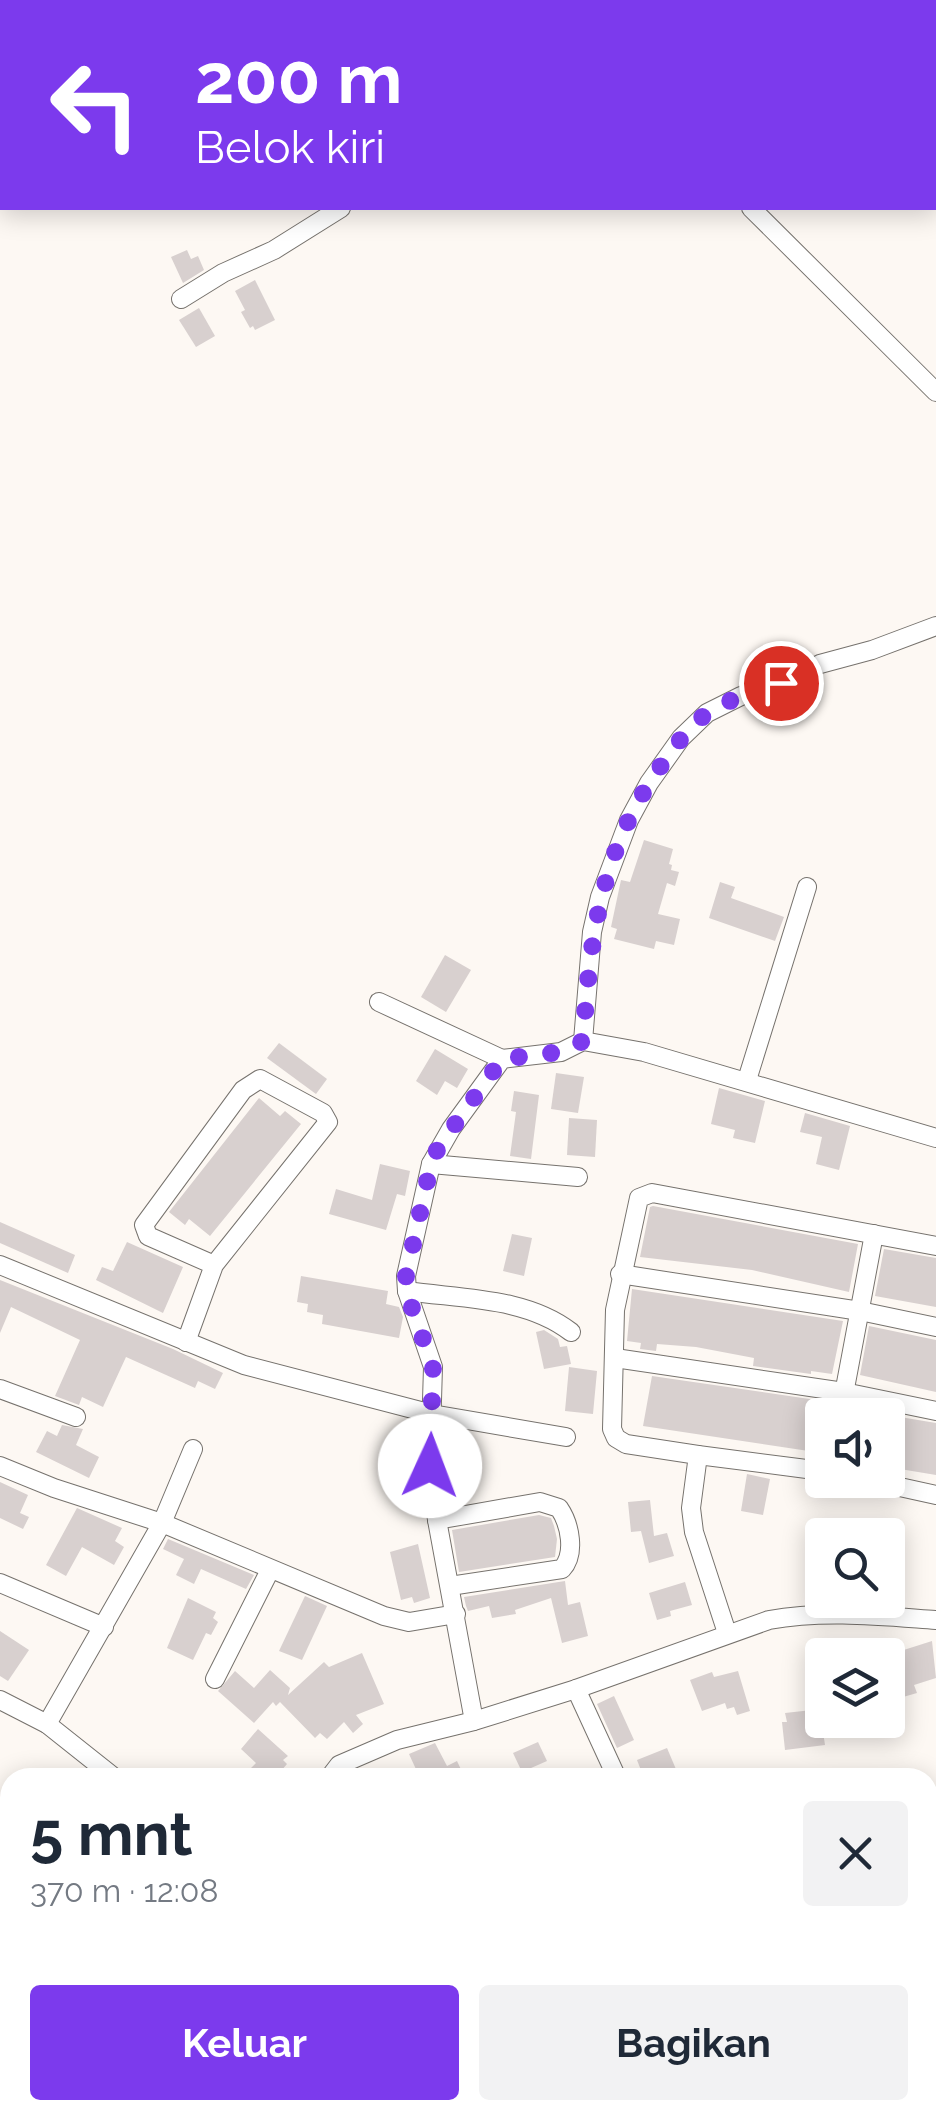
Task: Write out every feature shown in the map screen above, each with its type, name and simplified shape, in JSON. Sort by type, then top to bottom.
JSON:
[{"type":"street","points":[[181,299],[223,273],[274,250],[338,210]]},
{"type":"street","points":[[753,210],[936,392]]},
{"type":"street","points":[[583,1041],[592,932],[600,897],[629,820],[681,738],[708,713],[742,696],[820,664],[936,626]]},
{"type":"street","points":[[747,1080],[807,887]]},
{"type":"street","points":[[379,1002],[502,1059],[560,1052],[583,1041],[644,1052],[936,1138]]},
{"type":"street","points":[[474,1720],[430,1466],[433,1367],[406,1291],[406,1276],[431,1164],[450,1129],[502,1059]]},
{"type":"street","points":[[186,1342],[214,1265],[328,1122],[323,1113],[260,1080],[243,1090],[144,1225],[148,1236],[214,1265]]},
{"type":"street","points":[[431,1164],[578,1176]]},
{"type":"street","points":[[805,1468],[626,1444],[616,1438],[612,1429],[613,1332],[620,1274],[635,1206],[644,1193],[936,1246]]},
{"type":"street","points":[[843,1398],[874,1234]]},
{"type":"street","points":[[0,1266],[244,1364],[432,1414],[566,1437]]},
{"type":"street","points":[[620,1274],[860,1311],[936,1327]]},
{"type":"street","points":[[406,1291],[525,1308],[552,1318],[570,1332]]},
{"type":"street","points":[[615,1358],[844,1392],[936,1410]]},
{"type":"street","points":[[0,1389],[76,1417]]},
{"type":"street","points":[[47,1724],[162,1523],[194,1449]]},
{"type":"street","points":[[698,1455],[691,1508],[694,1532],[727,1633]]},
{"type":"street","points":[[0,1466],[162,1523],[397,1620],[456,1614]]},
{"type":"street","points":[[905,1488],[936,1495]]},
{"type":"street","points":[[437,1520],[540,1502],[559,1508],[571,1551],[569,1562],[562,1569],[450,1586]]},
{"type":"street","points":[[215,1678],[270,1570]]},
{"type":"street","points":[[0,1583],[104,1626]]},
{"type":"street","points":[[348,1768],[398,1740],[576,1690],[727,1633],[802,1614],[936,1620]]},
{"type":"street","points":[[576,1690],[612,1768]]},
{"type":"street","points":[[0,1700],[47,1724],[103,1768]]},
{"type":"building","points":[[187,250],[191,259],[198,256],[204,270],[183,283],[171,257]]},
{"type":"building","points":[[255,280],[275,320],[255,330],[241,312],[245,310],[235,291]]},
{"type":"building","points":[[199,308],[215,336],[196,347],[179,320]]},
{"type":"building","points":[[644,840],[673,849],[669,864],[671,870],[679,872],[675,886],[667,883],[658,914],[680,919],[674,945],[656,941],[654,949],[614,939],[617,929],[611,927],[621,880],[630,882]]},
{"type":"building","points":[[720,882],[735,887],[731,898],[784,917],[775,941],[709,918]]},
{"type":"building","points":[[445,955],[471,970],[446,1012],[421,997]]},
{"type":"building","points":[[279,1043],[327,1079],[316,1094],[267,1058]]},
{"type":"building","points":[[435,1049],[468,1069],[457,1088],[445,1081],[437,1095],[416,1081]]},
{"type":"building","points":[[556,1073],[584,1077],[578,1113],[551,1109]]},
{"type":"building","points":[[719,1088],[765,1101],[755,1143],[733,1138],[735,1130],[711,1124]]},
{"type":"building","points":[[514,1091],[539,1095],[531,1159],[510,1156],[516,1112],[511,1111]]},
{"type":"building","points":[[259,1098],[280,1116],[285,1111],[301,1124],[210,1236],[189,1219],[185,1225],[169,1212]]},
{"type":"building","points":[[805,1113],[850,1126],[839,1170],[816,1164],[822,1137],[800,1132]]},
{"type":"building","points":[[569,1118],[597,1120],[595,1157],[567,1155]]},
{"type":"building","points":[[380,1164],[410,1171],[405,1196],[397,1194],[386,1230],[329,1214],[336,1189],[372,1200]]},
{"type":"building","points":[[653,1206],[858,1244],[849,1292],[752,1270],[640,1257]]},
{"type":"building","points":[[0,1222],[75,1255],[68,1273],[0,1243]]},
{"type":"building","points":[[512,1234],[532,1238],[524,1276],[503,1271]]},
{"type":"building","points":[[127,1242],[183,1267],[163,1313],[96,1280],[102,1267],[113,1271]]},
{"type":"building","points":[[884,1249],[936,1258],[936,1307],[875,1296]]},
{"type":"building","points":[[301,1276],[388,1291],[386,1304],[399,1307],[403,1317],[399,1338],[322,1324],[323,1315],[307,1312],[308,1304],[297,1302]]},
{"type":"building","points":[[0,1280],[223,1373],[215,1389],[198,1381],[195,1388],[126,1357],[103,1407],[82,1397],[79,1405],[55,1396],[80,1340],[11,1307],[0,1333]]},
{"type":"building","points":[[632,1289],[843,1321],[832,1374],[753,1366],[754,1358],[696,1347],[657,1344],[656,1351],[640,1349],[641,1343],[627,1341]]},
{"type":"building","points":[[869,1326],[936,1340],[936,1392],[860,1375]]},
{"type":"building","points":[[544,1330],[558,1339],[560,1347],[567,1346],[571,1364],[544,1369],[536,1332]]},
{"type":"building","points":[[569,1367],[597,1371],[593,1414],[565,1411]]},
{"type":"building","points":[[652,1376],[805,1398],[805,1450],[643,1426]]},
{"type":"building","points":[[905,1418],[936,1423],[936,1475],[905,1470]]},
{"type":"building","points":[[62,1425],[83,1429],[76,1445],[99,1457],[89,1478],[36,1452],[47,1431],[57,1436]]},
{"type":"building","points":[[747,1474],[770,1479],[763,1515],[741,1511]]},
{"type":"building","points":[[0,1482],[28,1495],[20,1513],[29,1517],[23,1529],[0,1518]]},
{"type":"building","points":[[650,1500],[654,1536],[667,1533],[674,1556],[649,1563],[641,1531],[631,1532],[628,1502]]},
{"type":"building","points":[[77,1508],[122,1528],[115,1541],[124,1547],[114,1565],[82,1547],[66,1576],[46,1565]]},
{"type":"building","points":[[539,1515],[551,1518],[557,1539],[555,1557],[459,1572],[452,1530]]},
{"type":"building","points":[[168,1539],[254,1575],[246,1589],[201,1569],[194,1584],[176,1575],[184,1559],[163,1549]]},
{"type":"building","points":[[418,1544],[430,1598],[414,1603],[412,1597],[401,1600],[390,1552]]},
{"type":"building","points":[[565,1581],[568,1605],[580,1602],[588,1636],[562,1643],[551,1598],[515,1610],[516,1614],[492,1618],[489,1606],[468,1611],[464,1597]]},
{"type":"building","points":[[685,1582],[692,1605],[670,1611],[671,1616],[657,1620],[649,1593]]},
{"type":"building","points":[[305,1596],[327,1606],[302,1660],[279,1651]]},
{"type":"building","points":[[188,1598],[216,1612],[213,1618],[218,1622],[211,1635],[206,1633],[193,1660],[167,1648]]},
{"type":"building","points":[[0,1631],[29,1650],[8,1681],[0,1676]]},
{"type":"building","points":[[932,1641],[936,1678],[914,1685],[917,1693],[905,1696],[905,1650]]},
{"type":"building","points":[[362,1653],[384,1704],[356,1715],[363,1724],[353,1733],[344,1722],[327,1739],[320,1733],[315,1738],[280,1702],[276,1706],[273,1702],[254,1723],[218,1691],[235,1671],[254,1688],[270,1670],[290,1688],[288,1695],[324,1662],[329,1667]]},
{"type":"building","points":[[738,1671],[750,1711],[737,1715],[734,1707],[727,1709],[725,1703],[702,1711],[690,1680],[712,1672],[714,1677]]},
{"type":"building","points":[[614,1696],[634,1740],[617,1748],[597,1704]]},
{"type":"building","points":[[805,1711],[805,1738],[824,1738],[825,1745],[785,1750],[785,1713]]},
{"type":"building","points":[[258,1729],[288,1756],[283,1760],[287,1764],[284,1768],[251,1768],[256,1763],[241,1749]]},
{"type":"building","points":[[538,1742],[547,1761],[520,1768],[513,1753]]},
{"type":"building","points":[[435,1743],[447,1766],[457,1761],[460,1768],[415,1768],[409,1754]]},
{"type":"building","points":[[667,1748],[675,1768],[640,1768],[637,1760]]},
{"type":"route","points":[[430,1466],[433,1367],[406,1291],[406,1276],[438,1148],[502,1059],[560,1052],[583,1041],[592,932],[600,897],[615,852],[649,783],[681,738],[708,713],[781,683]]}]
